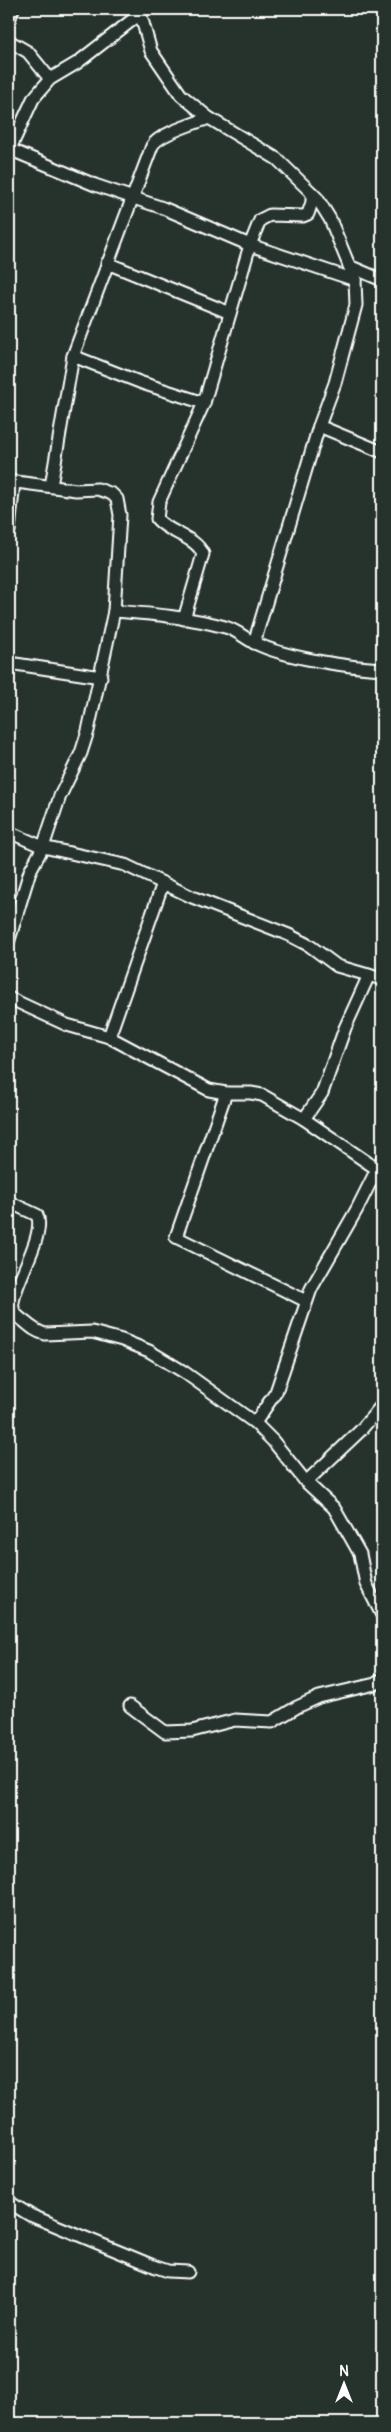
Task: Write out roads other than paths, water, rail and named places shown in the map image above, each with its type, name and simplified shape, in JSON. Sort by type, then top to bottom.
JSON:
[{"type":"street","points":[[9,21],[13,9]]},
{"type":"street","points":[[254,643],[320,426],[335,383],[356,305],[355,280],[330,220],[312,193],[277,159],[209,118],[181,95],[165,73],[146,40],[139,12],[77,63],[50,79],[33,99],[9,150],[95,185],[132,196],[250,246],[355,280]]},
{"type":"street","points":[[9,41],[28,52],[50,79]]},
{"type":"street","points":[[51,486],[73,356],[154,142],[209,118]]},
{"type":"street","points":[[184,619],[203,554],[200,547],[163,526],[157,519],[157,511],[172,470],[204,403],[250,246],[260,220],[264,216],[303,216],[308,214],[312,202],[312,193]]},
{"type":"street","points":[[107,263],[230,313]]},
{"type":"street","points":[[349,266],[382,280]]},
{"type":"street","points":[[73,356],[142,383],[204,403]]},
{"type":"street","points":[[320,426],[382,452]]},
{"type":"street","points":[[9,531],[11,482],[76,490],[98,489],[112,494],[117,499],[120,515],[114,611],[88,731],[81,753],[60,796],[43,847],[30,871],[9,940]]},
{"type":"street","points":[[114,611],[184,619],[226,627],[254,643],[287,654],[352,666],[382,669]]},
{"type":"street","points":[[9,663],[42,670],[101,677]]},
{"type":"street","points":[[9,832],[43,847],[124,865],[289,935],[310,946],[337,966],[382,979]]},
{"type":"street","points":[[109,1037],[163,883]]},
{"type":"street","points":[[304,1119],[322,1093],[345,1028],[369,975]]},
{"type":"street","points":[[9,998],[68,1025],[109,1037],[194,1084],[226,1093],[262,1095],[380,1164],[306,1301],[276,1392],[255,1423]]},
{"type":"street","points":[[226,1093],[176,1237],[306,1301]]},
{"type":"street","points":[[9,1202],[37,1214],[39,1222],[29,1260],[13,1302],[15,1314],[38,1332],[45,1334],[92,1332],[122,1340],[148,1351],[184,1372],[255,1423],[273,1441],[306,1482],[334,1508],[360,1554],[366,1584],[382,1615]]},
{"type":"street","points":[[306,1482],[360,1431],[382,1405]]},
{"type":"street","points":[[130,1706],[165,1732],[192,1731],[235,1720],[272,1722],[297,1707],[319,1697],[375,1684],[382,1679]]},
{"type":"street","points":[[9,2202],[30,2215],[156,2267],[168,2271],[188,2272]]}]
